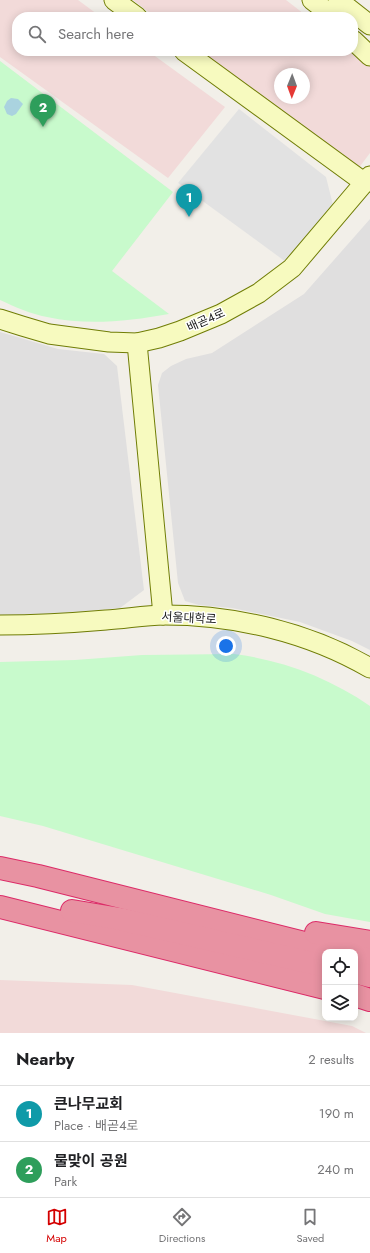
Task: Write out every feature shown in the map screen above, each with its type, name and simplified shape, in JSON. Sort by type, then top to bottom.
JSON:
[{"type":"highway","points":[[0,868],[328,949]]},
{"type":"highway","points":[[0,899],[120,919],[322,965]]},
{"type":"highway","points":[[0,907],[322,987]]},
{"type":"highway","points":[[172,910],[370,942]]},
{"type":"highway","points":[[358,957],[370,960]]},
{"type":"highway","points":[[358,973],[370,976]]},
{"type":"highway","points":[[358,996],[370,1000]]},
{"type":"street","points":[[114,0],[130,12]]},
{"type":"street","points":[[338,0],[353,12]]},
{"type":"street","points":[[341,0],[370,17]]},
{"type":"street","points":[[358,16],[370,25]]},
{"type":"street","points":[[358,35],[370,44]]},
{"type":"street","points":[[358,45],[370,56]]},
{"type":"street","name":"배곧4로","points":[[0,319],[22,326],[75,338],[109,342],[138,343],[180,331],[222,314],[259,293],[292,268],[367,180],[191,56]]},
{"type":"street","points":[[138,343],[163,615]]},
{"type":"street","name":"서울대학로","points":[[0,625],[78,622],[163,615],[217,618],[272,628],[315,642],[370,668]]},
{"type":"shaded area","points":[[0,0],[78,0],[94,12],[12,12],[12,56],[155,56],[225,107],[168,178],[0,57]]},
{"type":"shaded area","points":[[133,0],[286,0],[302,12],[149,12]]},
{"type":"shaded area","points":[[208,56],[357,56],[370,66],[370,153],[358,169]]},
{"type":"shaded area","points":[[239,109],[326,177],[333,205],[286,262],[178,183]]},
{"type":"shaded area","points":[[370,219],[370,650],[352,641],[300,622],[232,608],[199,605],[185,601],[178,583],[158,385],[162,373],[171,366],[186,359],[212,353],[304,294]]},
{"type":"shaded area","points":[[0,332],[58,349],[104,354],[117,366],[144,590],[120,608],[57,614],[0,616]]},
{"type":"shaded area","points":[[0,980],[132,985],[352,1026],[366,1033],[0,1033]]},
{"type":"green space","points":[[0,61],[173,192],[112,271],[169,314],[108,322],[62,320],[35,314],[0,300]]},
{"type":"green space","points":[[234,654],[270,661],[305,672],[339,687],[370,706],[370,922],[325,914],[271,895],[43,826],[0,816],[0,662],[75,660],[142,655]]},
{"type":"water","points":[[11,98],[18,99],[23,104],[16,114],[12,116],[7,114],[4,107],[7,101]]},
{"type":"place","name":"물맞이 공원","points":[[43,127]]},
{"type":"place","name":"큰나무교회","points":[[189,217]]}]
